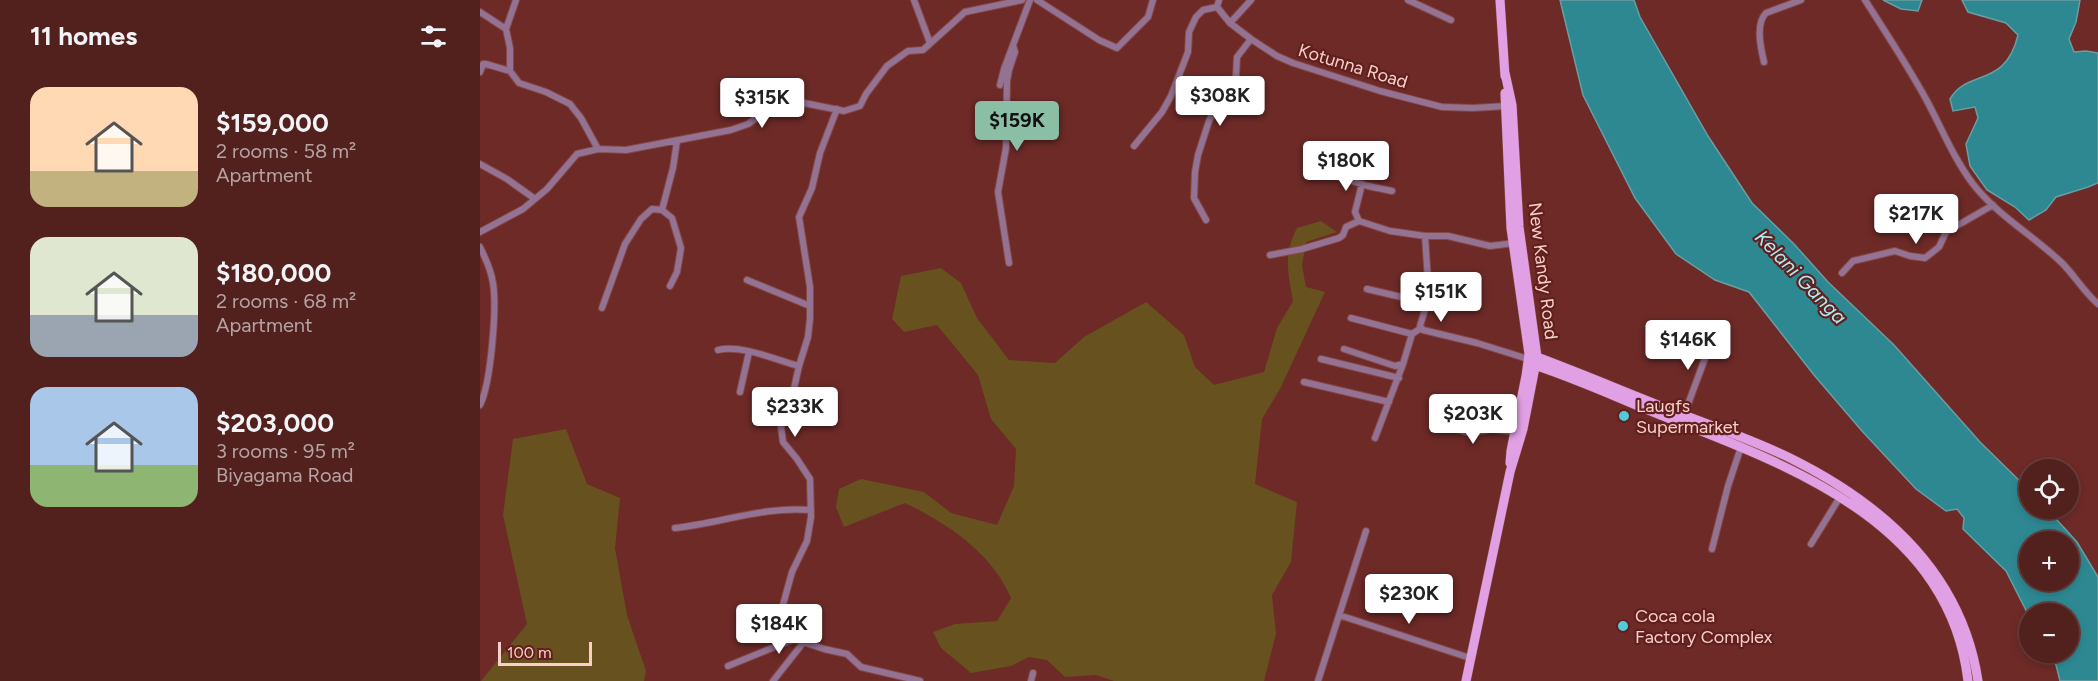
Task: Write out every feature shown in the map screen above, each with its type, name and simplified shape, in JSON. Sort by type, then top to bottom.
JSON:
[{"type":"main road","name":"New Kandy Road","points":[[1500,0],[1517,243],[1532,360]]},
{"type":"main road","points":[[1532,360],[1790,459],[1842,494],[1887,532],[1915,560],[1932,582],[1960,639],[1968,681]]},
{"type":"main road","points":[[1466,681],[1510,472],[1514,432],[1532,360]]},
{"type":"main road","points":[[1510,472],[1517,452],[1532,360]]},
{"type":"main road","points":[[1683,419],[1866,504],[1890,525],[1930,568],[1951,600],[1965,626],[1978,681]]},
{"type":"street","points":[[510,71],[510,48],[506,29],[516,0]]},
{"type":"street","points":[[914,0],[930,43]]},
{"type":"street","points":[[480,232],[535,199],[547,189],[577,154],[598,148],[626,150],[730,130],[748,124],[771,106],[804,103],[853,110],[860,106],[887,66],[908,51],[923,50],[965,12],[1022,0]]},
{"type":"street","points":[[1000,85],[1030,0]]},
{"type":"street","points":[[1037,0],[1071,23],[1117,48],[1148,17],[1154,0]]},
{"type":"street","points":[[1230,23],[1251,0]]},
{"type":"street","points":[[1408,0],[1451,20]]},
{"type":"street","points":[[1764,63],[1761,50],[1762,17],[1766,13],[1801,0]]},
{"type":"street","points":[[1865,0],[1905,63],[1968,176],[1993,205],[2063,264],[2098,304]]},
{"type":"street","points":[[1134,147],[1162,112],[1171,96],[1188,52],[1189,32],[1196,17],[1203,10],[1218,3]]},
{"type":"street","name":"Kotunna Road","points":[[1218,3],[1230,23],[1277,56],[1293,63],[1415,101],[1457,108],[1509,106]]},
{"type":"street","points":[[480,12],[506,29]]},
{"type":"street","points":[[1206,220],[1194,198],[1194,172],[1198,155],[1209,121],[1222,95],[1236,76],[1238,57],[1251,39]]},
{"type":"street","points":[[1009,263],[998,192],[1006,148],[1007,81],[1015,52],[1013,45]]},
{"type":"street","points":[[480,72],[483,64],[510,71],[519,83],[546,92],[570,104],[598,148]]},
{"type":"street","points":[[837,109],[820,153],[812,188],[800,217],[810,287],[808,337],[781,427],[783,442],[810,479],[811,510],[807,541],[792,572],[782,612],[786,631],[794,639],[847,654],[861,667],[920,681]]},
{"type":"street","points":[[662,210],[674,168],[677,141]]},
{"type":"street","points":[[480,164],[507,179],[535,199]]},
{"type":"street","points":[[1307,167],[1392,191]]},
{"type":"street","points":[[1359,221],[1355,212],[1362,184]]},
{"type":"street","points":[[1842,273],[1853,261],[1895,250],[1910,256],[1925,258],[1939,247],[1946,232],[1993,205]]},
{"type":"street","points":[[602,308],[621,254],[641,219],[652,209],[662,210],[672,218],[681,248],[677,272],[670,285]]},
{"type":"street","points":[[1270,255],[1302,249],[1339,238],[1346,227],[1359,221],[1390,231],[1425,236],[1448,236],[1490,246],[1517,243]]},
{"type":"street","points":[[1376,438],[1399,378],[1412,334],[1421,328],[1429,296],[1425,236]]},
{"type":"street","points":[[480,248],[488,263],[493,282],[495,305],[484,397],[480,405]]},
{"type":"street","points":[[747,280],[810,306]]},
{"type":"street","points":[[1367,289],[1427,303]]},
{"type":"street","points":[[1351,318],[1412,334]]},
{"type":"street","points":[[1421,328],[1426,332],[1477,343],[1532,360]]},
{"type":"street","points":[[1683,419],[1714,334]]},
{"type":"street","points":[[718,350],[729,347],[799,366]]},
{"type":"street","points":[[1344,349],[1395,366],[1403,364]]},
{"type":"street","points":[[740,392],[749,352]]},
{"type":"street","points":[[1321,359],[1399,378]]},
{"type":"street","points":[[1304,382],[1389,402]]},
{"type":"street","points":[[1437,424],[1470,433],[1492,429],[1514,432]]},
{"type":"street","points":[[1712,549],[1728,486],[1741,447]]},
{"type":"street","points":[[1811,544],[1842,494]]},
{"type":"street","points":[[675,528],[750,513],[784,509],[811,510]]},
{"type":"street","points":[[1318,681],[1366,531]]},
{"type":"street","points":[[1339,615],[1470,658]]},
{"type":"street","points":[[728,666],[794,639]]},
{"type":"street","points":[[773,681],[803,643]]},
{"type":"street","points":[[1031,681],[1033,673]]},
{"type":"shaded area","points":[[1321,221],[1337,232],[1306,242],[1302,266],[1306,287],[1325,292],[1280,389],[1262,419],[1255,484],[1297,502],[1291,562],[1272,595],[1276,634],[1264,681],[1114,681],[1096,675],[1065,677],[1047,660],[1029,657],[1011,666],[971,673],[941,648],[933,632],[955,624],[997,621],[1011,598],[992,567],[967,541],[937,520],[905,503],[844,527],[836,507],[839,489],[861,479],[924,492],[951,513],[997,525],[1014,486],[1016,449],[991,419],[978,375],[937,325],[904,332],[892,319],[901,276],[941,268],[961,283],[977,318],[1009,360],[1055,363],[1084,337],[1146,302],[1184,335],[1195,367],[1214,385],[1264,372],[1277,328],[1293,301],[1288,256],[1293,238],[1297,228]]},
{"type":"shaded area","points":[[566,429],[587,484],[620,498],[615,548],[627,615],[646,671],[644,681],[481,681],[527,624],[503,515],[513,439]]},
{"type":"water","name":"Kelani Ganga","points":[[1560,0],[1634,0],[1640,17],[1708,136],[1752,203],[1794,244],[1828,282],[1894,345],[1980,442],[2019,480],[2019,519],[2056,519],[2067,531],[2019,531],[2019,591],[2079,591],[2079,545],[2098,577],[2098,681],[2060,681],[2055,663],[2079,663],[2079,603],[2022,603],[2006,571],[1963,529],[1964,518],[1957,509],[1946,511],[1916,489],[1814,375],[1749,292],[1715,280],[1676,254],[1635,198],[1583,95]]},
{"type":"water","points":[[1883,0],[1922,0],[1918,11],[1901,9]]},
{"type":"water","points":[[1962,0],[2080,0],[2076,22],[2069,39],[2074,52],[2098,53],[2098,183],[2056,197],[2046,210],[2029,220],[2015,207],[1987,190],[1970,166],[1966,144],[1978,118],[1975,107],[1953,111],[1950,99],[1966,84],[1996,71],[2012,52],[2018,35],[2006,23],[1968,12]]},
{"type":"place","name":"Laugfs Supermarket","points":[[1624,416]]},
{"type":"place","name":"Coca cola Factory Complex","points":[[1623,626]]}]
